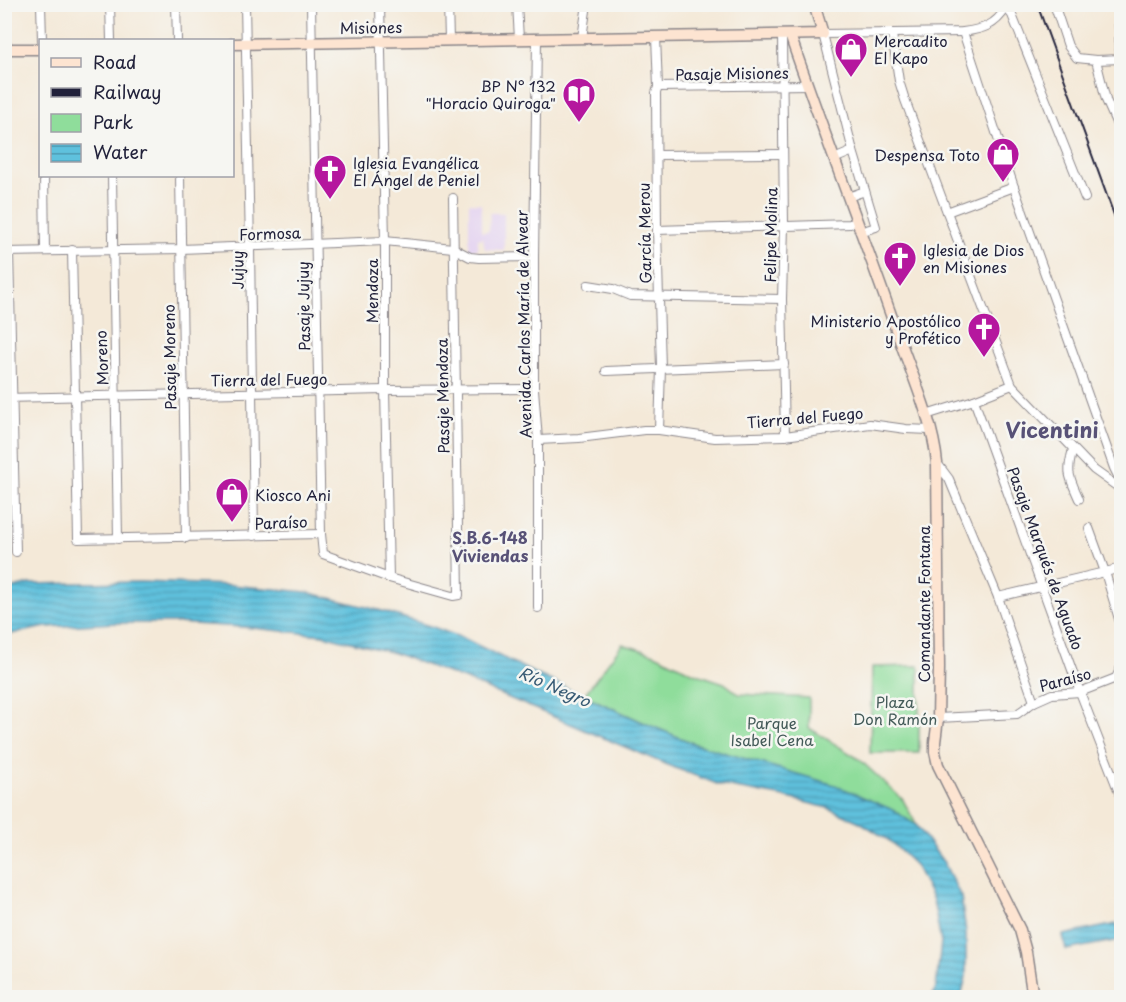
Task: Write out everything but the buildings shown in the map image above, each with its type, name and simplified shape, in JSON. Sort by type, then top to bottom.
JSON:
[{"type":"street","points":[[41,4],[42,39]]},
{"type":"street","points":[[110,4],[111,39]]},
{"type":"street","points":[[176,4],[177,39]]},
{"type":"street","name":"Jujuy","points":[[245,4],[254,536]]},
{"type":"street","name":"Pasaje Jujuy","points":[[311,4],[321,534]]},
{"type":"street","name":"Mendoza","points":[[380,4],[389,578]]},
{"type":"street","points":[[448,4],[449,40]]},
{"type":"street","points":[[517,4],[519,39]]},
{"type":"street","points":[[582,38],[587,4]]},
{"type":"street","points":[[657,230],[850,224],[858,227],[876,227],[853,151],[824,34],[814,4]]},
{"type":"street","points":[[1054,4],[1068,46],[1077,58],[1096,60],[1121,59],[1118,4]]},
{"type":"street","points":[[1006,6],[1012,15],[1085,198]]},
{"type":"street","name":"Misiones","points":[[234,44],[963,32],[981,29],[999,20],[1006,6]]},
{"type":"street","points":[[963,32],[1014,187],[1114,468],[1122,484]]},
{"type":"street","name":"Felipe Molina","points":[[785,436],[782,299],[783,85],[786,34]]},
{"type":"street","name":"Comandante Fontana","points":[[786,34],[888,306],[926,414],[936,450],[938,718],[935,752],[938,765],[1020,930],[1034,998]]},
{"type":"street","points":[[892,34],[899,81],[1012,385],[1094,470],[1122,490]]},
{"type":"street","name":"García Merou","points":[[656,37],[657,230],[661,368],[659,430]]},
{"type":"street","name":"Avenida Carlos María de Alvear","points":[[537,39],[534,389],[538,440],[538,608]]},
{"type":"street","points":[[4,49],[39,49]]},
{"type":"street","points":[[1096,60],[1106,100],[1122,136]]},
{"type":"street","name":"Pasaje Misiones","points":[[658,87],[807,86]]},
{"type":"street","points":[[834,159],[853,151]]},
{"type":"street","points":[[657,155],[783,154]]},
{"type":"street","points":[[44,177],[45,251]]},
{"type":"street","name":"Moreno","points":[[112,177],[118,539]]},
{"type":"street","name":"Pasaje Moreno","points":[[180,177],[186,538]]},
{"type":"street","points":[[947,212],[1014,187]]},
{"type":"street","points":[[848,197],[865,191]]},
{"type":"street","name":"Pasaje Mendoza","points":[[453,198],[459,595]]},
{"type":"street","name":"Formosa","points":[[7,251],[181,249],[385,241],[453,248],[470,257],[479,258],[534,257]]},
{"type":"street","points":[[72,250],[75,396]]},
{"type":"street","points":[[7,251],[9,398],[16,552]]},
{"type":"street","points":[[588,285],[630,296],[782,299]]},
{"type":"street","points":[[606,371],[784,364]]},
{"type":"street","points":[[926,414],[974,400],[1012,385]]},
{"type":"street","name":"Tierra del Fuego","points":[[9,398],[534,389]]},
{"type":"street","name":"Paraíso","points":[[75,396],[78,539],[321,534],[324,555],[389,578],[443,594],[459,595]]},
{"type":"street","name":"Pasaje Marqués de Aguado","points":[[974,400],[1080,692],[1122,800]]},
{"type":"street","name":"Tierra del Fuego","points":[[538,440],[579,438],[644,430],[716,438],[785,436],[870,424],[930,430]]},
{"type":"street","points":[[1073,449],[1069,464],[1069,477],[1079,499]]},
{"type":"street","points":[[937,463],[949,479],[998,597],[1034,702]]},
{"type":"street","points":[[1089,528],[1105,572],[1121,628]]},
{"type":"street","points":[[998,597],[1122,568]]},
{"type":"street","name":"Paraíso","points":[[938,718],[1017,714],[1034,702],[1052,694],[1080,692],[1119,678],[1122,665]]},
{"type":"shaded area","points":[[469,203],[481,204],[481,232],[489,231],[490,213],[504,213],[504,250],[485,249],[483,238],[478,239],[478,249],[469,250]]},
{"type":"green space","name":"Parque Isabel Cena","points":[[622,644],[655,654],[694,673],[724,683],[739,694],[809,698],[809,728],[859,759],[903,800],[917,826],[893,810],[762,764],[695,744],[584,695]]},
{"type":"green space","name":"Plaza Don Ramón","points":[[919,666],[919,753],[870,753],[872,667]]},
{"type":"water","name":"Río Negro","points":[[140,582],[231,585],[306,592],[382,611],[465,639],[536,674],[695,744],[835,785],[893,810],[917,826],[944,863],[961,897],[966,932],[966,977],[961,997],[932,997],[936,987],[941,942],[933,900],[915,865],[890,841],[860,822],[828,808],[720,785],[464,679],[394,653],[323,635],[177,623],[114,623],[46,627],[5,635],[5,590],[30,584]]},
{"type":"water","points":[[1117,924],[1120,940],[1066,950],[1063,935]]},
{"type":"railway","points":[[1037,4],[1122,237]]},
{"type":"place","name":"Mercadito El Kapo","points":[[851,78]]},
{"type":"place","name":"BP N° 132 \"Horacio Quiroga\"","points":[[579,123]]},
{"type":"place","name":"Despensa Toto","points":[[1003,183]]},
{"type":"place","name":"Iglesia Evangélica El Ángel de Peniel","points":[[330,200]]},
{"type":"place","name":"Iglesia de Dios en Misiones","points":[[900,287]]},
{"type":"place","name":"Ministerio Apostólico y Profético","points":[[984,358]]},
{"type":"place","name":"Kiosco Ani","points":[[232,523]]},
{"type":"district","name":"Vicentini","points":[[1052,429]]},
{"type":"district","name":"S.B.6-148 Viviendas","points":[[490,546]]}]
